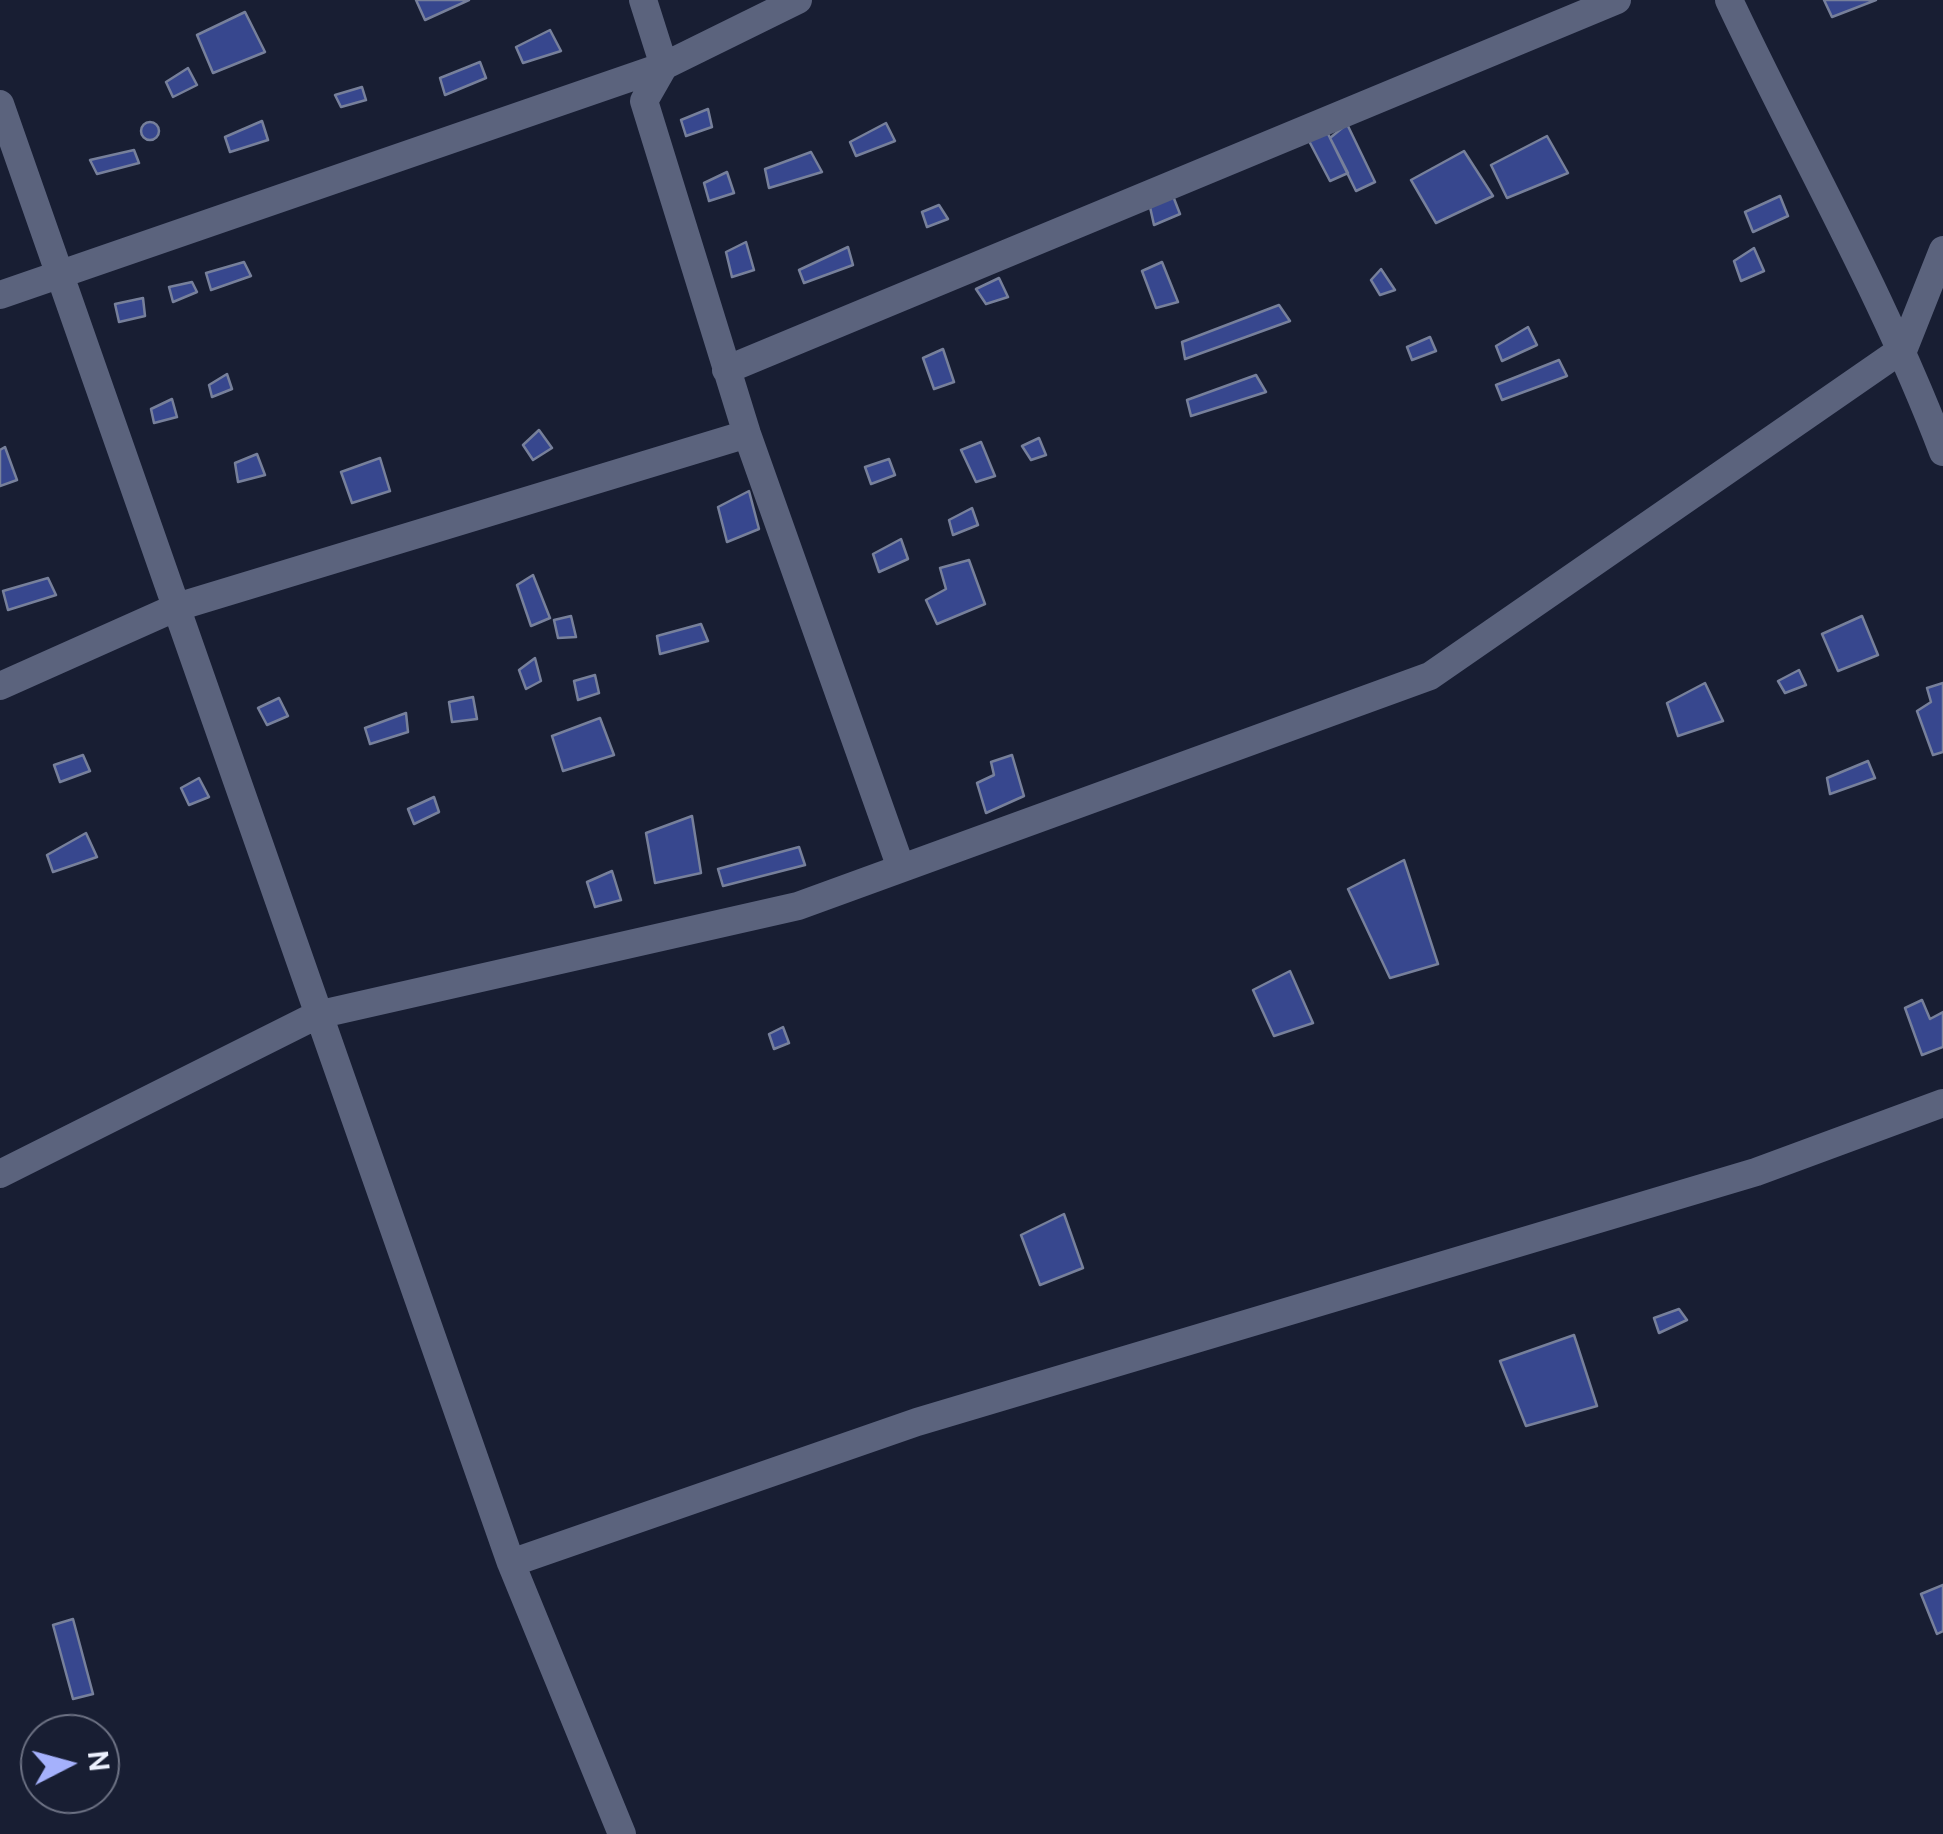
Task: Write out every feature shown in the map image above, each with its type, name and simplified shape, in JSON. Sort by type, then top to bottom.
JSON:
[{"type":"street","points":[[643,0],[664,66],[644,101],[747,434],[901,868]]},
{"type":"street","points":[[0,295],[664,66],[798,0]]},
{"type":"street","points":[[726,370],[1617,0]]},
{"type":"street","points":[[1729,0],[1806,162],[1904,348],[1943,452]]},
{"type":"street","points":[[0,104],[511,1562],[622,1834]]},
{"type":"street","points":[[0,1174],[317,1015],[798,906],[1430,676],[1904,348],[1943,250]]},
{"type":"street","points":[[0,686],[177,608],[747,434]]},
{"type":"street","points":[[511,1562],[917,1422],[1756,1172],[1943,1104]]},
{"type":"building","points":[[416,0],[469,0],[425,20]]},
{"type":"building","points":[[1824,0],[1876,0],[1832,17]]},
{"type":"building","points":[[245,12],[265,52],[213,73],[197,35]]},
{"type":"building","points":[[550,30],[561,51],[523,63],[516,47]]},
{"type":"building","points":[[480,62],[486,78],[445,95],[440,78]]},
{"type":"building","points":[[188,68],[197,85],[173,97],[166,82]]},
{"type":"building","points":[[362,87],[366,100],[341,107],[335,95]]},
{"type":"building","points":[[708,109],[712,127],[686,136],[681,120]]},
{"type":"building","points":[[262,121],[268,140],[230,152],[225,137]]},
{"type":"building","points":[[150,122],[159,131],[150,140],[141,131]]},
{"type":"building","points":[[886,123],[895,141],[856,156],[850,142]]},
{"type":"building","points":[[1347,124],[1375,182],[1356,191],[1330,138]]},
{"type":"building","points":[[1326,130],[1348,173],[1330,181],[1308,139]]},
{"type":"building","points":[[1547,136],[1568,173],[1507,198],[1491,165]]},
{"type":"building","points":[[134,150],[139,163],[97,174],[90,160]]},
{"type":"building","points":[[1464,151],[1493,196],[1436,223],[1411,180]]},
{"type":"building","points":[[811,152],[822,172],[769,188],[765,169]]},
{"type":"building","points":[[727,172],[734,193],[709,201],[704,183]]},
{"type":"building","points":[[1173,196],[1180,214],[1154,225],[1150,207]]},
{"type":"building","points":[[1780,196],[1788,216],[1753,232],[1745,212]]},
{"type":"building","points":[[939,205],[948,219],[927,227],[922,212]]},
{"type":"building","points":[[746,242],[754,270],[732,277],[726,252]]},
{"type":"building","points":[[848,247],[853,265],[804,283],[799,270]]},
{"type":"building","points":[[1754,248],[1764,271],[1741,281],[1734,261]]},
{"type":"building","points":[[244,262],[251,276],[211,290],[206,273]]},
{"type":"building","points":[[1162,262],[1178,302],[1156,308],[1142,271]]},
{"type":"building","points":[[1381,269],[1395,290],[1380,295],[1371,280]]},
{"type":"building","points":[[999,278],[1008,297],[986,304],[976,289]]},
{"type":"building","points":[[192,282],[197,292],[173,302],[169,287]]},
{"type":"building","points":[[143,298],[145,316],[119,322],[115,304]]},
{"type":"building","points":[[1279,305],[1290,321],[1185,359],[1182,342]]},
{"type":"building","points":[[1528,327],[1537,345],[1502,361],[1496,346]]},
{"type":"building","points":[[1430,337],[1436,351],[1412,360],[1407,347]]},
{"type":"building","points":[[943,349],[954,382],[934,389],[923,358]]},
{"type":"building","points":[[1559,360],[1567,376],[1502,400],[1496,385]]},
{"type":"building","points":[[227,374],[232,389],[212,397],[209,385]]},
{"type":"building","points":[[1256,375],[1266,392],[1191,416],[1187,400]]},
{"type":"building","points":[[172,399],[177,417],[154,423],[151,409]]},
{"type":"building","points":[[539,430],[552,448],[533,460],[523,445]]},
{"type":"building","points":[[1039,438],[1046,455],[1031,460],[1022,446]]},
{"type":"building","points":[[981,442],[995,476],[976,482],[961,450]]},
{"type":"building","points":[[5,447],[17,480],[0,486],[0,450]]},
{"type":"building","points":[[257,454],[265,475],[238,482],[235,463]]},
{"type":"building","points":[[380,458],[390,491],[352,503],[341,472]]},
{"type":"building","points":[[889,459],[895,475],[871,484],[865,467]]},
{"type":"building","points":[[749,491],[759,529],[727,542],[718,507]]},
{"type":"building","points":[[972,508],[978,525],[953,535],[949,520]]},
{"type":"building","points":[[901,539],[908,559],[879,572],[873,554]]},
{"type":"building","points":[[969,560],[985,604],[937,624],[926,600],[946,589],[940,568]]},
{"type":"building","points":[[533,575],[550,618],[531,626],[517,585]]},
{"type":"building","points":[[48,578],[56,595],[8,610],[3,591]]},
{"type":"building","points":[[571,616],[576,637],[558,638],[554,620]]},
{"type":"building","points":[[1862,616],[1878,655],[1838,671],[1822,634]]},
{"type":"building","points":[[701,624],[708,641],[660,654],[657,636]]},
{"type":"building","points":[[535,658],[541,681],[526,689],[519,670]]},
{"type":"building","points":[[1799,670],[1806,685],[1785,693],[1778,681]]},
{"type":"building","points":[[595,675],[599,693],[578,700],[574,681]]},
{"type":"building","points":[[1705,683],[1723,721],[1678,736],[1667,703]]},
{"type":"building","points":[[1943,683],[1943,752],[1933,755],[1917,711],[1931,702],[1927,688]]},
{"type":"building","points":[[473,697],[477,719],[452,722],[449,702]]},
{"type":"building","points":[[279,698],[288,716],[267,725],[258,708]]},
{"type":"building","points":[[406,713],[408,732],[370,744],[365,728]]},
{"type":"building","points":[[600,718],[614,755],[563,771],[552,736]]},
{"type":"building","points":[[83,755],[90,771],[60,782],[54,765]]},
{"type":"building","points":[[1012,755],[1024,796],[986,813],[977,783],[994,775],[991,762]]},
{"type":"building","points":[[1868,761],[1875,778],[1830,794],[1827,778]]},
{"type":"building","points":[[199,778],[209,797],[189,805],[181,788]]},
{"type":"building","points":[[434,797],[439,812],[414,824],[408,809]]},
{"type":"building","points":[[692,816],[701,873],[655,883],[646,833]]},
{"type":"building","points":[[86,833],[97,857],[53,872],[47,855]]},
{"type":"building","points":[[799,847],[805,865],[723,886],[718,869]]},
{"type":"building","points":[[1404,860],[1438,964],[1390,978],[1348,889]]},
{"type":"building","points":[[612,871],[621,900],[595,907],[587,882]]},
{"type":"building","points":[[1290,971],[1313,1023],[1274,1036],[1253,990]]},
{"type":"building","points":[[1922,1000],[1930,1019],[1943,1012],[1943,1047],[1922,1055],[1905,1008]]},
{"type":"building","points":[[783,1027],[789,1043],[774,1049],[769,1034]]},
{"type":"building","points":[[1064,1214],[1083,1268],[1040,1285],[1021,1235]]},
{"type":"building","points":[[1679,1309],[1687,1320],[1659,1333],[1654,1318]]},
{"type":"building","points":[[1574,1335],[1597,1406],[1526,1426],[1500,1361]]},
{"type":"building","points":[[1943,1585],[1943,1631],[1937,1634],[1921,1594]]},
{"type":"building","points":[[73,1619],[93,1694],[73,1699],[53,1625]]}]
